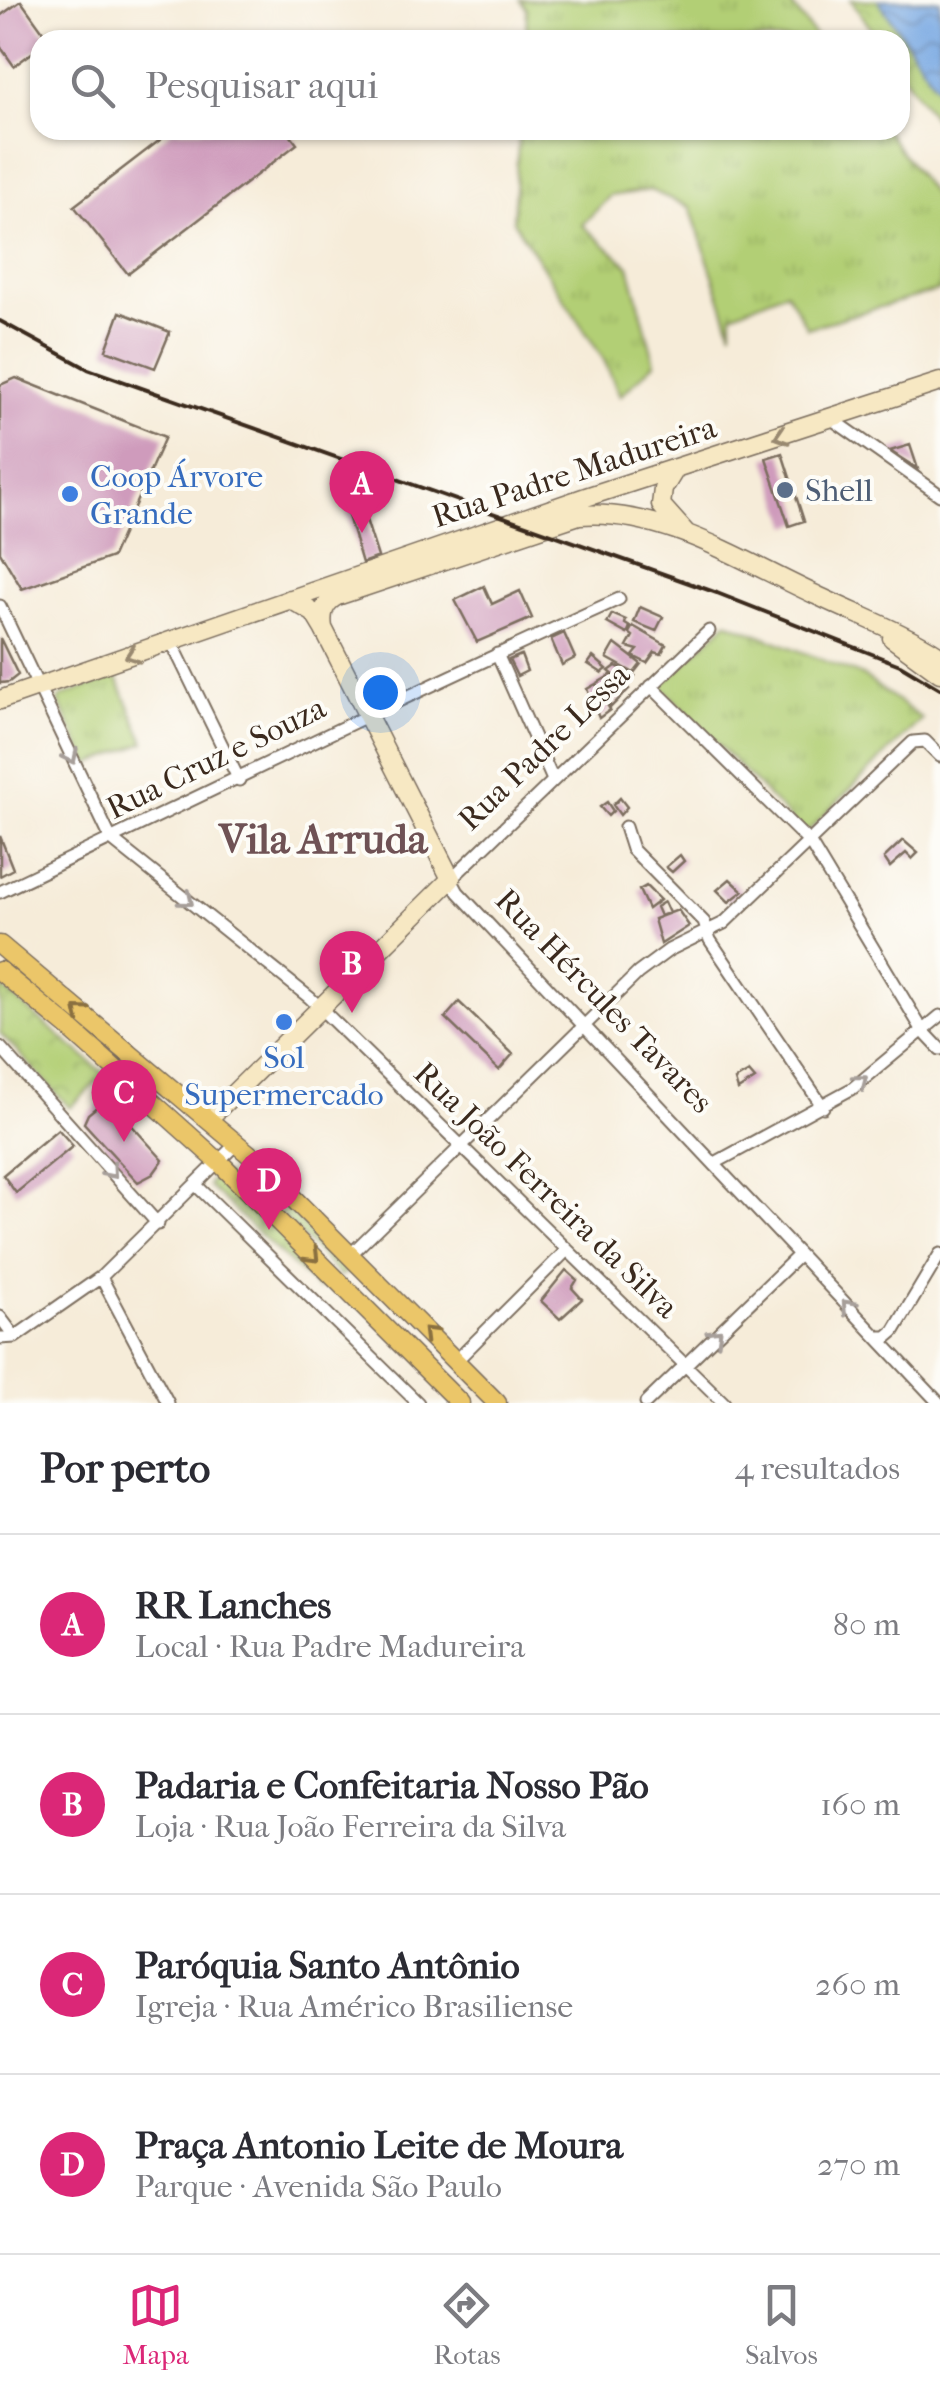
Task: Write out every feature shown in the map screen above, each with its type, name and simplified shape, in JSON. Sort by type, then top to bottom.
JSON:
[{"type":"main road","name":"Rua Padre Madureira","points":[[0,700],[586,497],[940,382]]},
{"type":"main road","points":[[674,471],[663,490],[662,505],[690,536],[940,656]]},
{"type":"main road","name":"Rua Padre Madureira","points":[[324,628],[321,614],[336,596],[578,515],[608,512],[643,519],[690,536]]},
{"type":"main road","name":"Rua Hércules Tavares","points":[[290,599],[314,613],[324,628],[451,879]]},
{"type":"main road","points":[[868,620],[940,673]]},
{"type":"main road","name":"Rua Padre Lessa","points":[[209,1118],[451,879]]},
{"type":"main road","points":[[0,945],[209,1118],[457,1360],[496,1403]]},
{"type":"main road","points":[[0,971],[220,1162],[460,1403]]},
{"type":"main road","points":[[95,1050],[123,1064],[195,1120],[209,1118]]},
{"type":"street","points":[[832,420],[940,495]]},
{"type":"street","name":"Rua Cruz e Souza","points":[[0,892],[239,780],[368,714],[619,599]]},
{"type":"street","name":"Rua João Ferreira da Silva","points":[[0,606],[110,839],[321,1008],[724,1403]]},
{"type":"street","name":"Rua Padre Lessa","points":[[451,879],[709,631]]},
{"type":"street","points":[[171,641],[239,780]]},
{"type":"street","points":[[497,654],[553,780]]},
{"type":"street","points":[[651,686],[810,843],[924,1031],[940,1049]]},
{"type":"street","points":[[350,1254],[638,973],[669,950],[724,922],[919,740],[940,756]]},
{"type":"street","points":[[625,826],[632,848],[704,922],[710,940],[823,1107]]},
{"type":"street","name":"Rua Hércules Tavares","points":[[451,879],[458,892],[939,1403]]},
{"type":"street","points":[[716,1162],[823,1107],[940,1016]]},
{"type":"street","points":[[0,1046],[158,1224]]},
{"type":"street","points":[[0,1338],[14,1337],[102,1277],[236,1144]]},
{"type":"street","points":[[197,1186],[418,1403]]},
{"type":"street","points":[[457,1360],[567,1250]]},
{"type":"street","points":[[878,1337],[894,1331],[940,1254]]},
{"type":"street","points":[[646,1403],[799,1255]]},
{"type":"street","points":[[102,1277],[168,1403]]},
{"type":"street","points":[[0,1316],[14,1337]]},
{"type":"green space","points":[[520,0],[788,0],[810,30],[526,30],[527,9]]},
{"type":"green space","points":[[851,0],[940,0],[940,127],[910,84],[910,30],[872,30]]},
{"type":"green space","points":[[518,140],[892,140],[940,204],[940,290],[807,328],[786,291],[732,314],[732,332],[690,207],[650,190],[610,196],[582,225],[629,266],[655,363],[620,396],[604,360],[513,221]]},
{"type":"green space","points":[[727,622],[863,676],[922,719],[805,834],[661,686]]},
{"type":"green space","points":[[116,676],[145,742],[89,765],[58,701]]},
{"type":"green space","points":[[0,986],[105,1074],[70,1108],[0,1033]]},
{"type":"green space","points":[[238,1158],[349,1272],[340,1276],[232,1163]]},
{"type":"green space","points":[[217,1173],[223,1173],[329,1280],[318,1289],[209,1187]]},
{"type":"water","points":[[878,0],[940,0],[940,91],[910,47],[910,30],[898,30]]},
{"type":"building","points":[[21,1],[42,30],[30,30],[30,54],[14,66],[0,46],[0,16]]},
{"type":"building","points":[[160,140],[294,140],[297,144],[128,274],[74,206]]},
{"type":"building","points":[[120,312],[170,332],[155,368],[106,350]]},
{"type":"building","name":"Coop Árvore Grande","points":[[16,378],[165,437],[112,557],[22,589],[0,552],[0,385]]},
{"type":"building","points":[[910,445],[918,469],[890,451]]},
{"type":"building","name":"Shell","points":[[782,453],[804,521],[789,526],[766,458]]},
{"type":"building","points":[[361,504],[378,557],[362,563],[346,509]]},
{"type":"building","points":[[484,586],[492,604],[520,591],[532,618],[477,642],[455,600]]},
{"type":"building","points":[[640,607],[663,617],[656,631],[634,622]]},
{"type":"building","points":[[612,614],[626,620],[630,627],[627,634],[607,623]]},
{"type":"building","points":[[633,626],[666,645],[661,654],[655,652],[647,663],[633,656],[638,650],[627,647]]},
{"type":"building","points":[[564,633],[575,658],[562,665],[551,639]]},
{"type":"building","points":[[0,638],[18,675],[0,683]]},
{"type":"building","points":[[615,644],[641,664],[634,673],[607,658]]},
{"type":"building","points":[[521,655],[527,671],[517,676],[509,660]]},
{"type":"building","points":[[593,657],[607,669],[602,673],[588,664]]},
{"type":"building","points":[[616,666],[635,676],[627,686],[609,671]]},
{"type":"building","points":[[611,675],[629,689],[611,707],[596,684]]},
{"type":"building","points":[[596,684],[610,710],[599,718],[587,689]]},
{"type":"building","points":[[620,798],[627,807],[620,815],[613,805]]},
{"type":"building","points":[[607,802],[613,811],[608,816],[600,807]]},
{"type":"building","points":[[0,836],[13,869],[0,876]]},
{"type":"building","points":[[903,840],[918,853],[912,859],[906,853],[890,867],[884,858]]},
{"type":"building","points":[[680,855],[684,861],[672,872],[666,867]]},
{"type":"building","points":[[730,879],[743,891],[729,902],[717,890]]},
{"type":"building","points":[[646,886],[660,900],[648,909],[639,890]]},
{"type":"building","points":[[664,902],[669,913],[660,916],[656,907]]},
{"type":"building","points":[[678,910],[689,926],[661,944],[654,919]]},
{"type":"building","points":[[459,1002],[513,1054],[499,1070],[445,1018]]},
{"type":"building","points":[[749,1072],[755,1079],[738,1090],[735,1080]]},
{"type":"building","points":[[108,1099],[163,1160],[153,1174],[138,1182],[84,1123],[99,1105],[107,1107]]},
{"type":"building","points":[[58,1129],[73,1146],[16,1193],[3,1175]]},
{"type":"building","points":[[566,1270],[577,1280],[572,1288],[582,1299],[560,1319],[541,1301]]},
{"type":"railway","points":[[0,321],[88,369],[717,593],[900,665],[940,689]]},
{"type":"place","name":"Shell","points":[[785,490]]},
{"type":"place","name":"Coop Árvore Grande","points":[[70,494]]},
{"type":"place","name":"RR Lanches","points":[[362,533]]},
{"type":"place","name":"Padaria e Confeitaria Nosso Pão","points":[[352,1013]]},
{"type":"place","name":"Sol Supermercado","points":[[284,1022]]},
{"type":"place","name":"Paróquia Santo Antônio","points":[[124,1142]]},
{"type":"place","name":"Praça Antonio Leite de Moura","points":[[269,1230]]},
{"type":"district","name":"Vila Arruda","points":[[323,839]]}]
